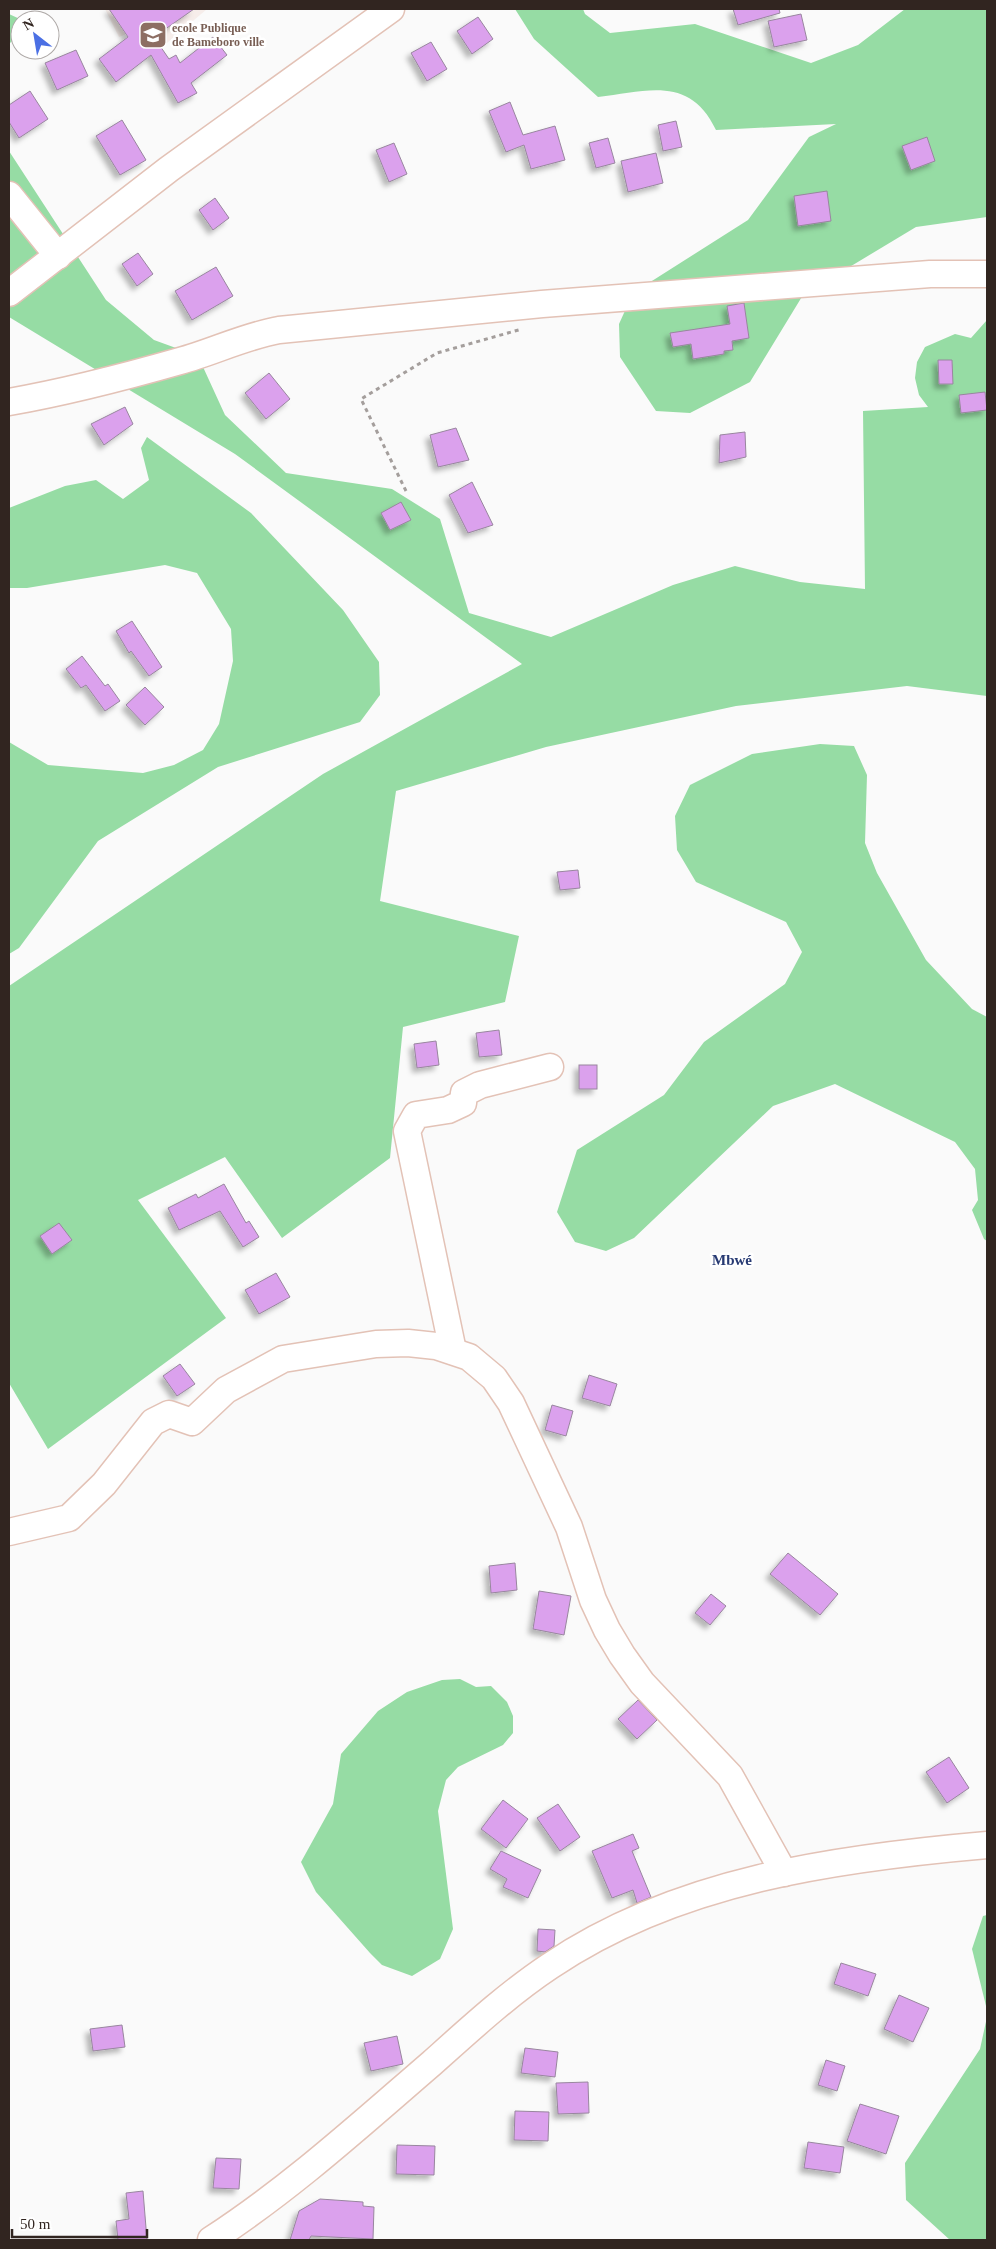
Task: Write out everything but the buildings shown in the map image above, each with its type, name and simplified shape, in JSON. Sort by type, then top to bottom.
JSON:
[{"type":"street","points":[[9,293],[169,169],[391,9]]},
{"type":"street","points":[[9,195],[58,256]]},
{"type":"street","points":[[9,402],[42,396],[180,361],[272,331],[525,306],[930,274],[987,274]]},
{"type":"street","points":[[453,1351],[407,1131],[416,1115],[448,1110],[463,1103],[464,1093],[480,1085],[550,1067]]},
{"type":"street","points":[[9,1532],[69,1518],[104,1484],[153,1422],[169,1414],[192,1422],[226,1390],[283,1359],[376,1344],[436,1346],[470,1358],[494,1378],[511,1403],[569,1527],[593,1600],[607,1630],[642,1683],[730,1776],[784,1873]]},
{"type":"street","points":[[211,2240],[304,2173],[482,2019],[549,1966],[624,1923],[668,1905],[784,1873],[853,1861],[987,1845]]},
{"type":"path","points":[[406,491],[361,399],[437,353],[525,329],[525,306]]},
{"type":"shaded area","name":"ecole Publique de Bameboro ville","points":[[105,9],[207,9],[148,59],[129,33],[119,37]]},
{"type":"green space","points":[[515,9],[583,9],[585,14],[610,33],[695,24],[811,63],[858,45],[905,9],[987,9],[987,217],[916,227],[803,295],[750,382],[690,413],[656,411],[620,357],[619,324],[633,293],[748,220],[809,137],[836,124],[716,130],[705,113],[693,101],[680,94],[650,90],[598,97],[534,39]]},
{"type":"green space","points":[[9,14],[10,43],[9,44]]},
{"type":"green space","points":[[9,151],[106,300],[154,340],[198,356],[225,415],[286,473],[392,489],[440,519],[469,613],[551,637],[673,585],[735,566],[800,582],[865,589],[863,411],[928,407],[919,395],[915,378],[917,362],[925,347],[955,334],[971,338],[987,320],[987,696],[907,686],[736,706],[546,747],[396,791],[380,901],[519,936],[505,1002],[403,1027],[390,1158],[282,1238],[225,1157],[138,1200],[226,1318],[48,1449],[9,1383],[9,986],[323,774],[522,664],[235,454],[9,317]]},
{"type":"green space","points":[[147,437],[251,513],[343,610],[379,662],[380,695],[360,722],[218,767],[98,841],[19,948],[9,954],[9,742],[48,765],[143,773],[174,765],[203,750],[219,724],[233,661],[231,629],[197,573],[165,565],[27,588],[9,588],[9,508],[65,486],[96,480],[123,499],[149,480],[141,448]]},
{"type":"green space","points":[[820,744],[854,746],[867,775],[865,843],[877,873],[926,960],[972,1009],[987,1017],[987,1241],[984,1239],[972,1210],[978,1200],[975,1169],[955,1142],[835,1084],[773,1106],[634,1238],[606,1251],[575,1242],[557,1212],[577,1150],[664,1095],[704,1042],[785,984],[802,952],[786,922],[696,882],[677,850],[675,816],[690,785],[752,754]]},
{"type":"green space","points":[[460,1679],[476,1687],[491,1686],[507,1702],[513,1716],[513,1733],[503,1745],[458,1767],[446,1780],[438,1811],[453,1929],[440,1959],[412,1976],[382,1965],[370,1953],[316,1892],[301,1862],[333,1804],[341,1754],[378,1711],[407,1692],[442,1680]]},
{"type":"green space","points":[[987,1915],[987,2010],[972,1949],[983,1916]]},
{"type":"green space","points":[[987,2017],[987,2240],[950,2240],[906,2200],[905,2163],[980,2049]]},
{"type":"place","name":"ecole Publique de Bameboro ville","points":[[153,35]]},
{"type":"district","name":"Mbwé","points":[[732,1260]]}]
